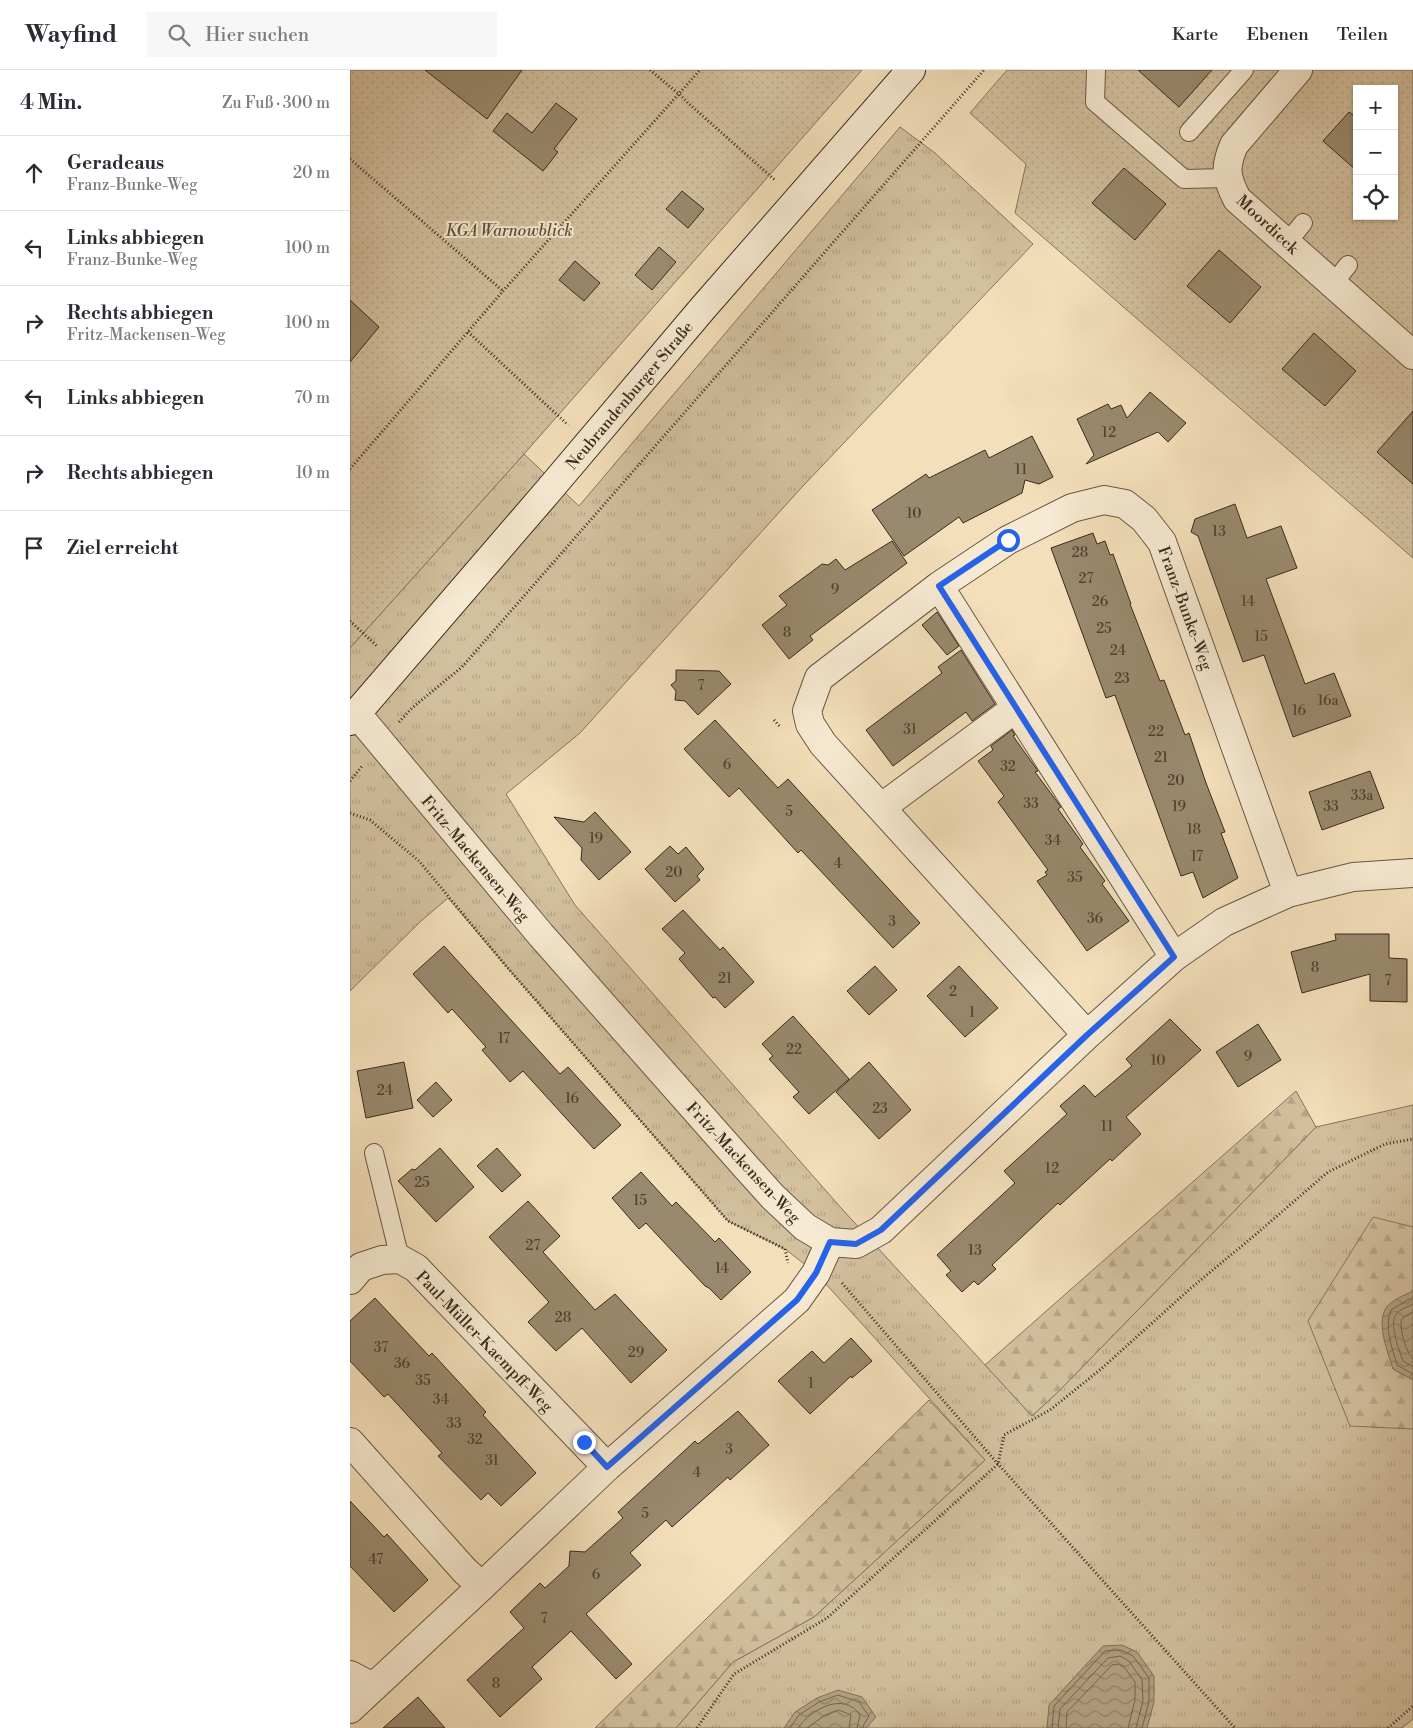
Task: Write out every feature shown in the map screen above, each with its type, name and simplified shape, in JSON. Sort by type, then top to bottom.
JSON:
[{"type":"street","name":"Neubrandenburger Straße","points":[[353,718],[703,308],[911,70]]},
{"type":"street","name":"Moordieck","points":[[1298,70],[1234,145],[1228,159],[1228,178],[1237,199],[1295,233],[1340,274],[1413,355]]},
{"type":"street","name":"Franz-Bunke-Weg","points":[[1087,1035],[817,736],[810,724],[807,711],[819,678],[939,586],[1008,540],[1072,508],[1104,500],[1125,504],[1144,519],[1162,542],[1288,894]]},
{"type":"street","points":[[939,586],[1174,957]]},
{"type":"street","points":[[882,807],[1016,708]]},
{"type":"street","name":"Fritz-Mackensen-Weg","points":[[353,718],[535,929],[739,1160],[798,1221],[830,1242],[856,1244],[881,1230],[1087,1035],[1174,957],[1224,922],[1288,894],[1353,877],[1413,873]]},
{"type":"street","points":[[350,1709],[361,1681],[482,1586],[607,1467],[797,1300],[816,1273],[830,1242]]},
{"type":"street","name":"Paul-Müller-Kaempff-Weg","points":[[350,1280],[362,1267],[382,1260],[400,1259],[416,1268],[607,1467]]},
{"type":"street","points":[[350,1442],[465,1570],[482,1586]]},
{"type":"lane","points":[[1096,70],[1095,102],[1184,179],[1228,178]]},
{"type":"lane","points":[[1189,132],[1244,70]]},
{"type":"lane","points":[[374,1153],[400,1259]]},
{"type":"path","points":[[650,70],[797,200]]},
{"type":"path","points":[[350,469],[503,290],[700,70]]},
{"type":"path","points":[[412,708],[462,667],[984,70]]},
{"type":"path","points":[[350,159],[503,290]]},
{"type":"path","points":[[468,332],[588,444]]},
{"type":"path","points":[[350,621],[398,665]]},
{"type":"path","points":[[350,812],[370,820],[419,861],[506,966],[728,1221],[785,1249]]},
{"type":"path","points":[[698,1728],[734,1674],[828,1618],[998,1464],[1004,1435],[1050,1410],[1101,1370],[1191,1288],[1328,1172],[1385,1144],[1413,1139]]},
{"type":"path","points":[[843,1283],[998,1464],[1235,1728]]},
{"type":"path","points":[[1388,1728],[1413,1706]]},
{"type":"green space","name":"KGA Warnowblick","points":[[350,70],[862,70],[524,454],[350,648]]},
{"type":"green space","points":[[1007,70],[1413,70],[1413,558],[1015,213],[1026,164],[970,113]]},
{"type":"green space","points":[[900,127],[935,153],[1033,244],[802,487],[580,733],[506,794],[575,905],[842,1209],[1032,1416],[1059,1391],[1316,1127],[1413,1105],[1413,1719],[1402,1728],[676,1728],[733,1662],[814,1617],[985,1460],[816,1273],[785,1249],[728,1221],[448,898],[421,921],[350,991],[350,648],[524,454],[579,506]]},
{"type":"green space","points":[[1296,1091],[1316,1127],[1059,1391],[1032,1416],[985,1365]]},
{"type":"green space","points":[[1373,1217],[1413,1227],[1413,1291],[1396,1300],[1393,1369],[1413,1380],[1413,1429],[1350,1426],[1308,1321]]},
{"type":"green space","points":[[929,1400],[985,1460],[814,1617],[733,1662],[676,1728],[595,1728]]},
{"type":"water","points":[[1413,1291],[1413,1380],[1393,1369],[1386,1347],[1382,1322],[1383,1314],[1388,1305]]},
{"type":"water","points":[[1122,1645],[1137,1652],[1154,1676],[1154,1702],[1147,1728],[1047,1728],[1049,1705],[1103,1646]]},
{"type":"water","points":[[838,1690],[862,1697],[876,1717],[866,1728],[784,1728],[795,1712],[817,1698]]},
{"type":"building","points":[[425,70],[522,70],[487,119]]},
{"type":"building","points":[[1138,70],[1212,70],[1179,107]]},
{"type":"building","points":[[556,103],[577,119],[554,149],[558,152],[543,171],[493,131],[507,113],[532,133]]},
{"type":"building","points":[[1349,112],[1353,115],[1353,167],[1323,141]]},
{"type":"building","points":[[1124,168],[1166,204],[1135,240],[1092,203]]},
{"type":"building","points":[[682,191],[704,209],[688,228],[666,209]]},
{"type":"building","points":[[659,247],[676,262],[652,290],[635,275]]},
{"type":"building","points":[[1219,250],[1261,287],[1230,323],[1187,286]]},
{"type":"building","points":[[575,261],[600,283],[584,301],[559,280]]},
{"type":"building","points":[[350,300],[379,327],[350,362]]},
{"type":"building","points":[[1314,333],[1356,371],[1325,406],[1282,369]]},
{"type":"building","points":[[1150,392],[1186,423],[1168,442],[1158,432],[1086,464],[1094,455],[1077,419],[1108,404],[1111,409],[1121,405],[1127,418]]},
{"type":"building","points":[[1413,411],[1413,484],[1377,452]]},
{"type":"building","points":[[1032,436],[1053,477],[1039,484],[1025,480],[1022,493],[963,523],[959,517],[904,556],[872,510],[926,474],[929,478],[985,450],[989,458]]},
{"type":"building","points":[[1235,504],[1247,538],[1281,526],[1297,568],[1266,579],[1305,684],[1334,673],[1351,716],[1293,737],[1264,655],[1243,662],[1198,536],[1191,532],[1195,519]]},
{"type":"building","points":[[1093,533],[1097,544],[1105,541],[1110,555],[1113,554],[1160,681],[1164,680],[1185,735],[1189,733],[1225,832],[1221,833],[1238,878],[1203,898],[1193,872],[1181,876],[1115,695],[1106,698],[1051,548]]},
{"type":"building","points":[[892,541],[907,563],[810,636],[813,640],[789,659],[762,625],[787,605],[779,596],[822,564],[828,565],[836,559],[845,570]]},
{"type":"building","points":[[937,612],[959,646],[947,655],[922,625]]},
{"type":"building","points":[[961,650],[995,704],[972,721],[966,712],[893,766],[866,730],[942,673],[938,667]]},
{"type":"building","points":[[676,670],[719,671],[731,684],[698,715],[685,701],[675,700],[676,691],[671,685],[676,681]]},
{"type":"building","points":[[715,720],[778,788],[788,779],[920,923],[893,948],[801,850],[798,853],[739,788],[729,797],[684,749]]},
{"type":"building","points":[[1012,730],[1015,735],[1013,736],[1038,771],[1035,772],[1061,807],[1058,809],[1083,844],[1080,847],[1105,881],[1102,884],[1129,921],[1087,951],[1037,881],[1047,875],[1045,872],[1048,870],[998,802],[1004,796],[978,761],[993,750],[991,746]]},
{"type":"building","points":[[1370,771],[1384,808],[1322,830],[1309,792]]},
{"type":"building","points":[[595,812],[631,852],[599,880],[581,860],[582,848],[554,817],[584,822]]},
{"type":"building","points":[[670,846],[678,854],[686,847],[704,869],[697,876],[700,880],[675,902],[645,869]]},
{"type":"building","points":[[683,910],[720,950],[723,947],[754,982],[725,1008],[715,997],[713,998],[679,959],[685,953],[662,929]]},
{"type":"building","points":[[1335,934],[1389,934],[1389,958],[1407,959],[1407,1002],[1370,1001],[1370,974],[1302,993],[1291,952],[1336,940]]},
{"type":"building","points":[[444,946],[560,1074],[568,1067],[621,1125],[594,1149],[523,1071],[510,1082],[482,1050],[486,1047],[452,1009],[448,1013],[413,974]]},
{"type":"building","points":[[875,966],[897,990],[869,1015],[847,991]]},
{"type":"building","points":[[959,966],[998,1008],[965,1037],[927,996]]},
{"type":"building","points":[[793,1016],[849,1079],[809,1114],[793,1097],[799,1092],[769,1059],[773,1056],[762,1044]]},
{"type":"building","points":[[1170,1019],[1201,1050],[1126,1117],[1141,1134],[1112,1161],[1110,1159],[1060,1205],[1058,1203],[992,1265],[996,1269],[978,1285],[974,1281],[962,1292],[946,1275],[951,1271],[937,1255],[1015,1183],[1004,1171],[1067,1114],[1060,1106],[1084,1085],[1095,1097],[1132,1066],[1126,1059]]},
{"type":"building","points":[[1258,1024],[1281,1060],[1238,1087],[1216,1052]]},
{"type":"building","points":[[404,1062],[413,1108],[366,1118],[357,1071]]},
{"type":"building","points":[[869,1062],[911,1110],[879,1139],[836,1092]]},
{"type":"building","points":[[436,1082],[452,1100],[433,1117],[417,1100]]},
{"type":"building","points":[[440,1148],[474,1187],[436,1222],[398,1181],[412,1169],[415,1170]]},
{"type":"building","points":[[497,1148],[521,1175],[502,1192],[477,1166]]},
{"type":"building","points":[[641,1172],[672,1206],[676,1202],[715,1242],[719,1238],[751,1272],[721,1300],[705,1286],[646,1223],[639,1229],[612,1198]]},
{"type":"building","points":[[528,1201],[560,1236],[543,1252],[595,1310],[615,1294],[667,1350],[631,1383],[582,1328],[556,1351],[528,1322],[549,1302],[489,1237]]},
{"type":"building","points":[[375,1298],[429,1356],[432,1353],[468,1392],[486,1412],[483,1415],[536,1473],[501,1506],[488,1493],[481,1500],[438,1456],[442,1453],[388,1394],[384,1397],[350,1361],[350,1321]]},
{"type":"building","points":[[851,1338],[872,1361],[852,1378],[851,1376],[810,1414],[778,1381],[812,1351],[824,1363]]},
{"type":"building","points":[[738,1411],[769,1445],[730,1480],[728,1477],[672,1527],[666,1520],[630,1553],[641,1565],[586,1614],[632,1664],[616,1679],[571,1631],[532,1667],[542,1679],[500,1717],[467,1680],[524,1628],[510,1612],[540,1583],[545,1588],[569,1566],[570,1551],[585,1552],[623,1518],[618,1512],[695,1441],[698,1444]]},
{"type":"building","points":[[350,1501],[384,1537],[387,1534],[428,1580],[394,1612],[350,1566]]},
{"type":"building","points":[[418,1697],[445,1728],[383,1728]]},
{"type":"route","points":[[584,1442],[607,1467],[797,1300],[816,1273],[830,1242],[856,1244],[881,1230],[1087,1035],[1174,957],[939,586],[1008,540]]}]
